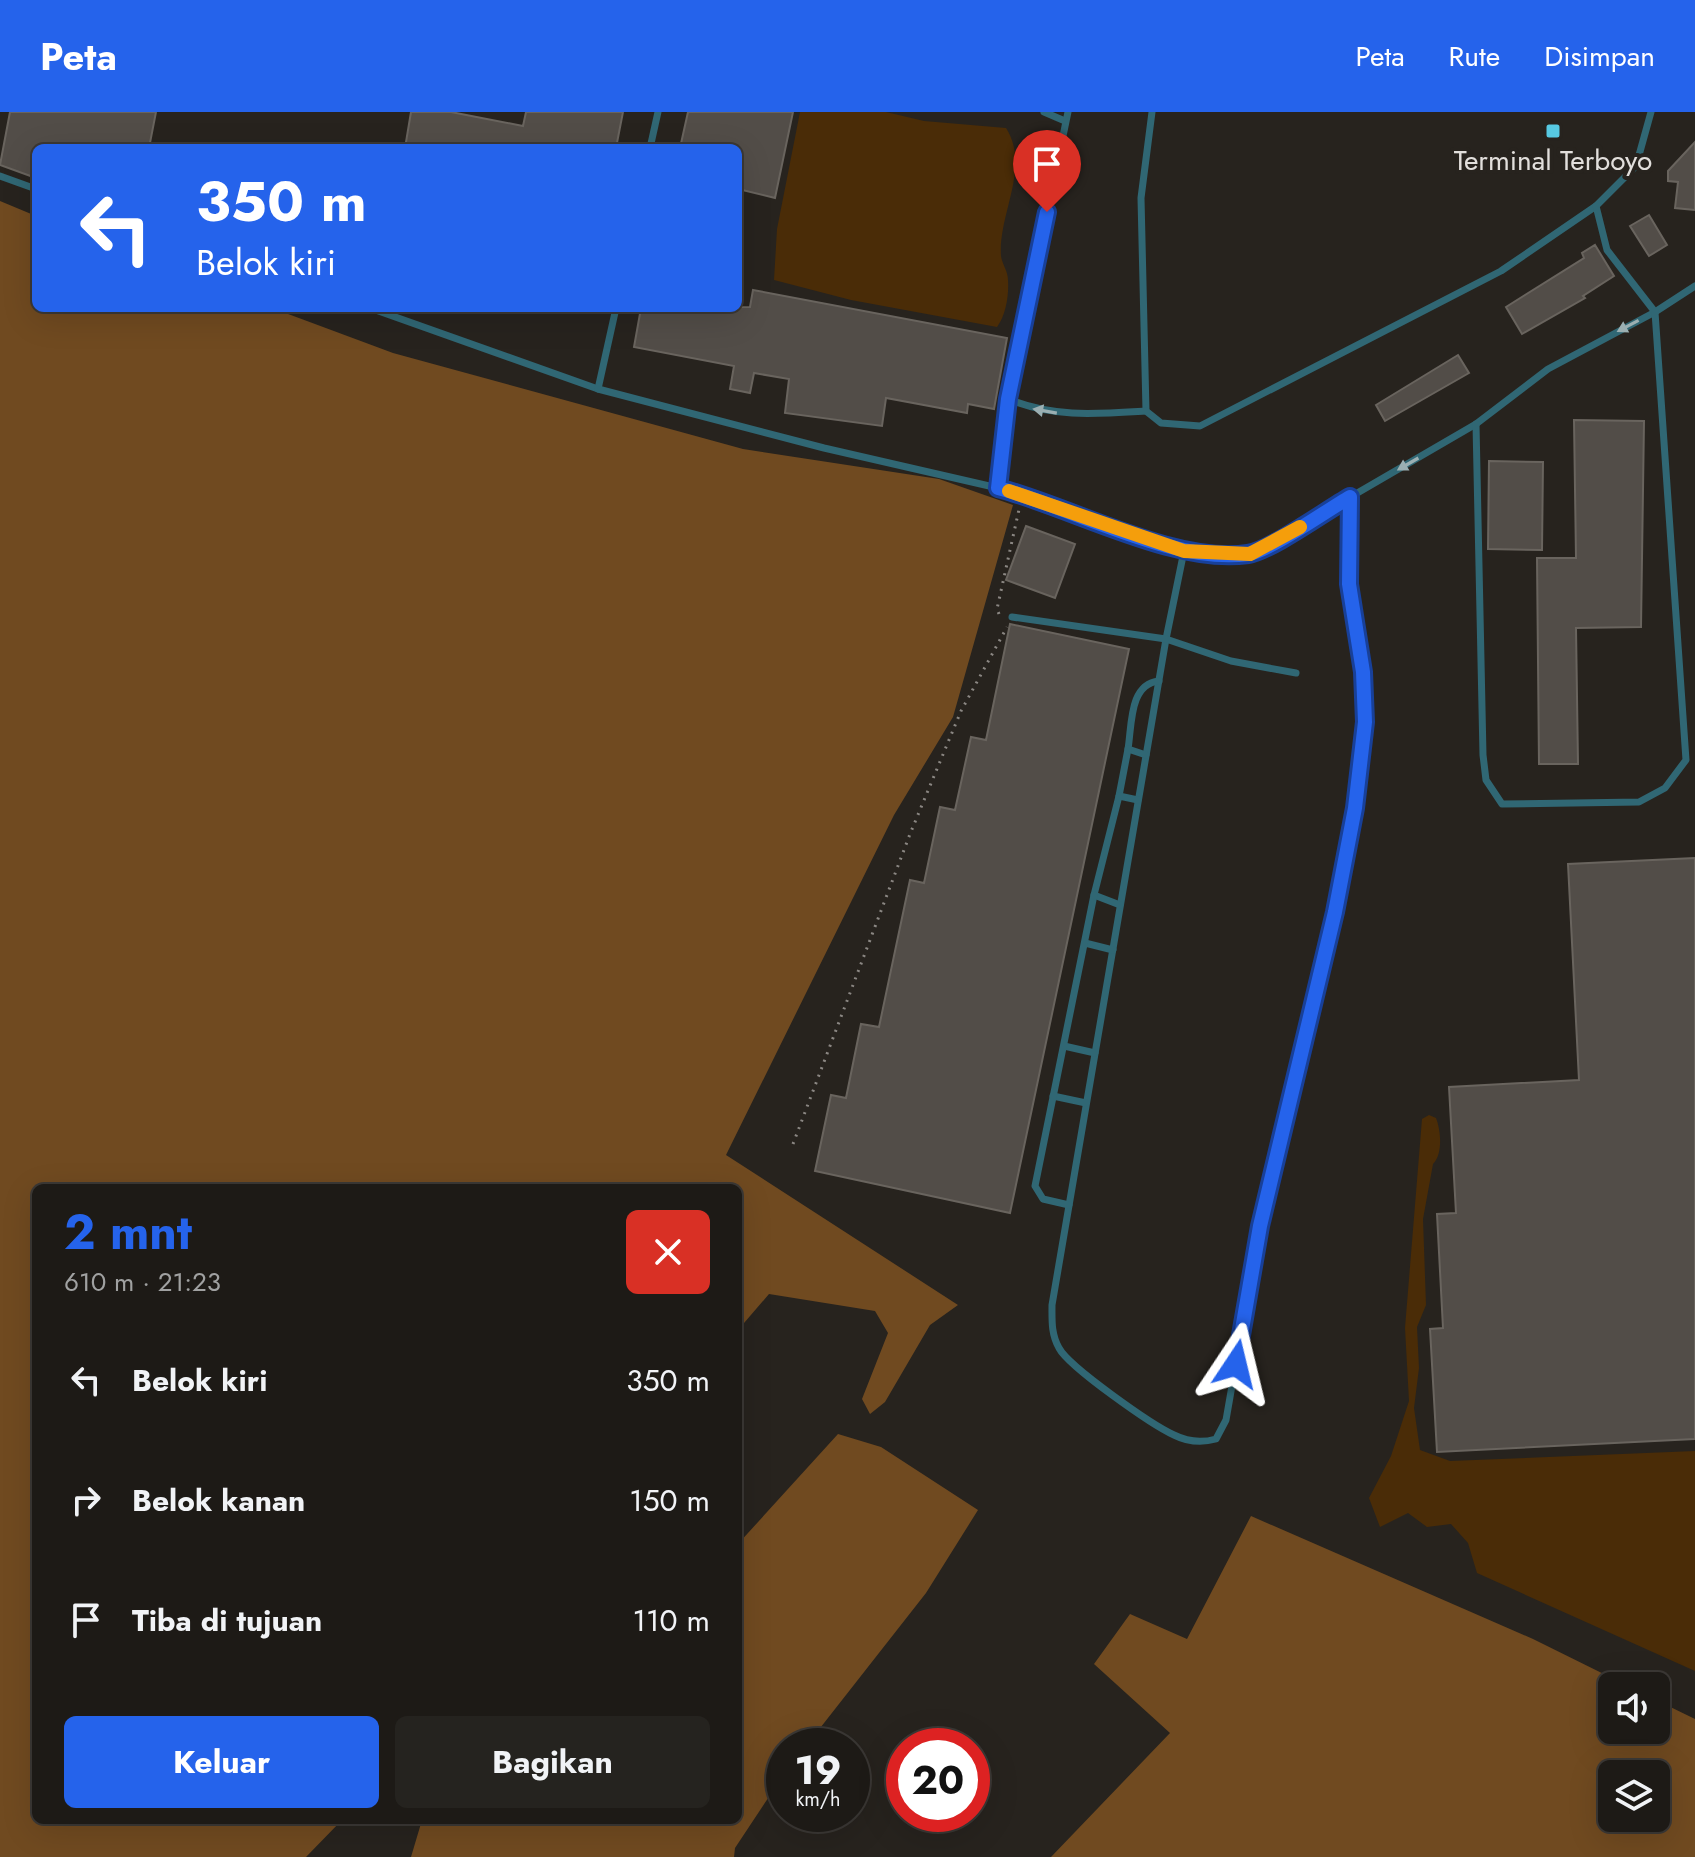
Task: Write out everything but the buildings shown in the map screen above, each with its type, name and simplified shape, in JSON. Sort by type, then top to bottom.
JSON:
[{"type":"lane","points":[[651,144],[658,112]]},
{"type":"lane","points":[[1044,112],[1065,121]]},
{"type":"lane","points":[[998,488],[1008,399],[1068,112]]},
{"type":"lane","points":[[1146,411],[1141,198],[1152,112]]},
{"type":"lane","points":[[1008,399],[1036,410],[1083,416],[1146,411],[1161,423],[1200,426],[1501,271],[1596,206],[1636,166],[1651,112]]},
{"type":"lane","points":[[0,176],[32,188]]},
{"type":"lane","points":[[1476,424],[1486,780],[1502,804],[1639,802],[1665,788],[1686,760],[1655,312],[1607,250],[1596,206]]},
{"type":"lane","points":[[381,312],[598,389],[824,448],[998,488],[1184,551],[1250,554],[1476,424],[1548,369],[1655,312],[1695,286]]},
{"type":"lane","points":[[598,389],[615,312]]},
{"type":"lane","points":[[1184,551],[1086,1103],[1052,1305],[1052,1329],[1060,1350],[1091,1378],[1174,1436],[1200,1443],[1216,1439],[1226,1420],[1260,1226],[1335,912],[1355,808],[1365,722],[1363,672],[1349,584],[1350,497]]},
{"type":"lane","points":[[1012,617],[1166,639],[1231,661],[1296,673]]},
{"type":"lane","points":[[1069,1205],[1043,1199],[1035,1186],[1094,895],[1119,796],[1138,691],[1148,682],[1159,681]]},
{"type":"lane","points":[[1128,749],[1146,755]]},
{"type":"lane","points":[[1119,796],[1138,800]]},
{"type":"lane","points":[[1094,895],[1120,905]]},
{"type":"lane","points":[[1085,943],[1113,950]]},
{"type":"lane","points":[[1064,1046],[1095,1053]]},
{"type":"lane","points":[[1053,1096],[1086,1103]]},
{"type":"path","points":[[793,1144],[910,834],[961,711],[1012,617],[1000,615],[997,609],[1022,495]]},
{"type":"shaded area","points":[[800,112],[886,112],[924,121],[1006,128],[1013,143],[1015,175],[1001,240],[1001,256],[1008,277],[1007,298],[1003,317],[997,327],[851,300],[774,280],[777,229]]},
{"type":"shaded area","points":[[0,201],[32,214],[32,312],[283,312],[393,353],[743,449],[939,479],[1013,505],[953,717],[894,815],[726,1155],[958,1305],[930,1325],[885,1402],[870,1414],[862,1399],[888,1333],[875,1311],[769,1294],[742,1325],[742,1184],[32,1184],[32,1824],[338,1824],[306,1857],[0,1857]]},
{"type":"shaded area","points":[[1429,1115],[1436,1118],[1440,1142],[1423,1219],[1426,1305],[1417,1327],[1419,1368],[1414,1408],[1420,1450],[1450,1461],[1695,1451],[1695,1671],[1477,1573],[1468,1543],[1451,1524],[1427,1527],[1408,1513],[1380,1527],[1369,1498],[1391,1456],[1409,1401],[1405,1328],[1422,1119]]},
{"type":"shaded area","points":[[838,1434],[881,1447],[978,1510],[926,1593],[820,1728],[766,1728],[766,1801],[735,1848],[734,1857],[411,1857],[421,1824],[742,1824],[742,1540]]},
{"type":"shaded area","points":[[1251,1516],[1533,1639],[1600,1672],[1598,1744],[1670,1744],[1670,1707],[1695,1719],[1695,1857],[1051,1857],[1170,1733],[1094,1664],[1130,1614],[1187,1639]]},
{"type":"slow traffic","points":[[1009,491],[1184,551],[1250,554],[1300,527]]},
{"type":"place","name":"Terminal Terboyo","points":[[1553,131]]},
{"type":"route","points":[[1047,212],[1008,399],[998,488],[1184,551],[1240,554],[1261,549],[1350,497],[1349,584],[1363,672],[1365,722],[1355,808],[1335,912],[1260,1226],[1236,1364]]}]
